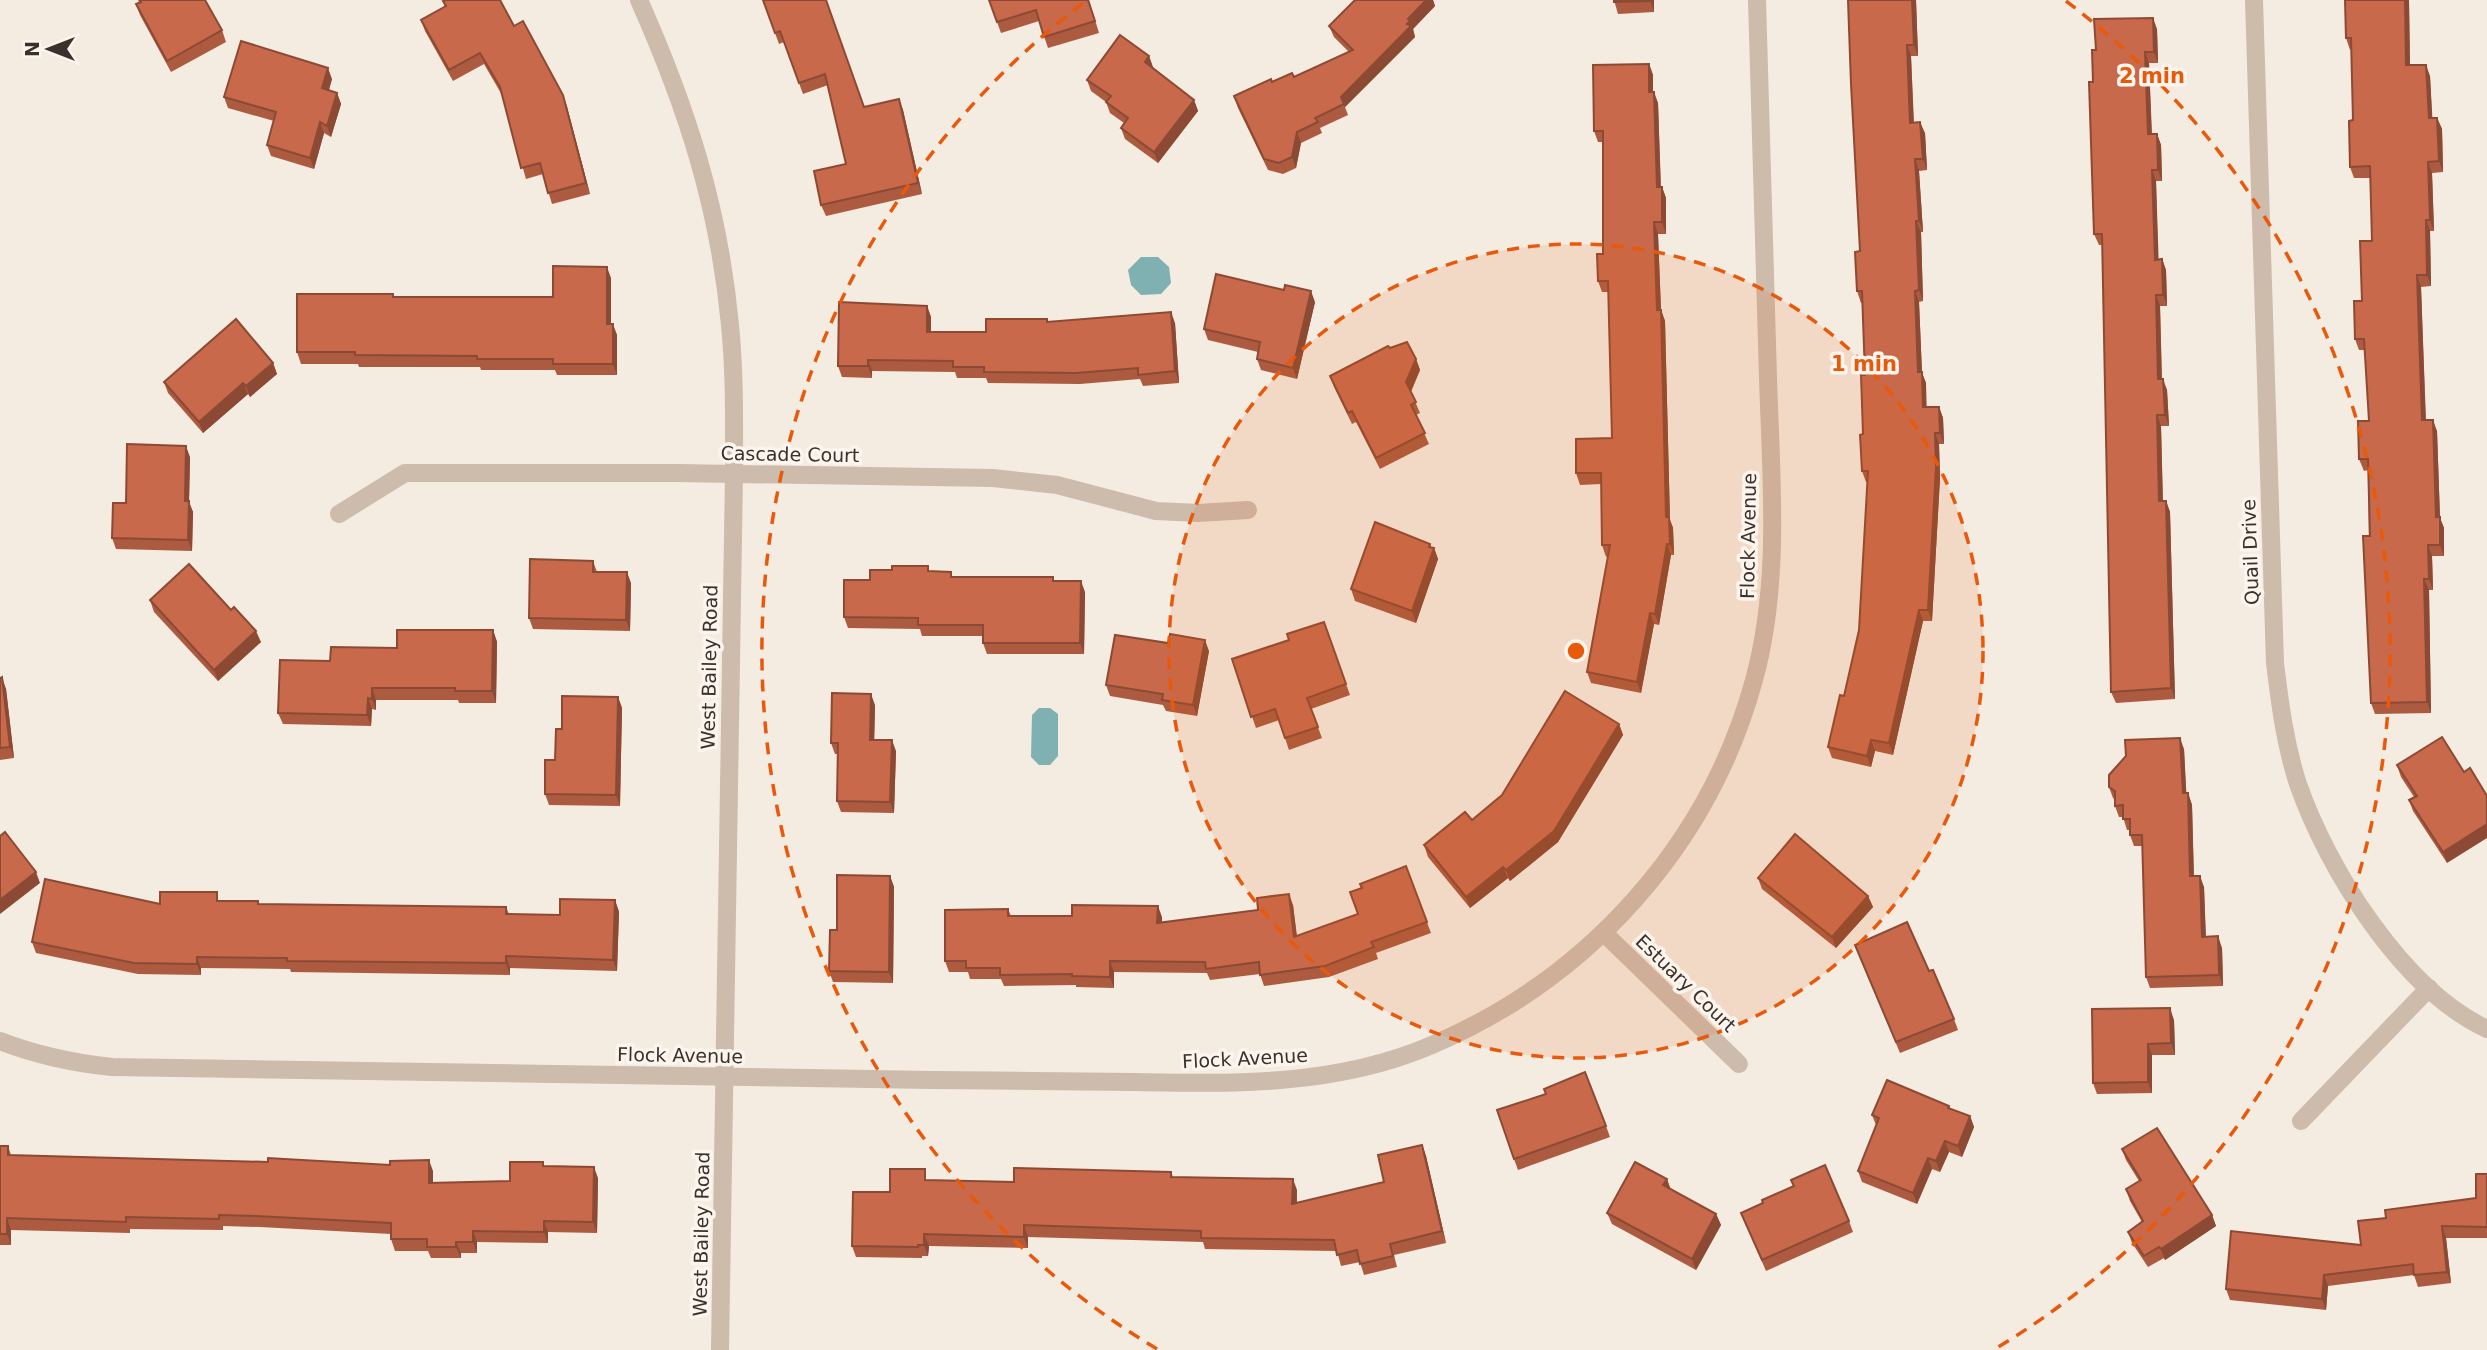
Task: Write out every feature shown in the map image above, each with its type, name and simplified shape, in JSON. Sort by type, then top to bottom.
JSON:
[{"type":"street","name":"West Bailey Road","points":[[639,0],[684,108],[714,213],[731,326],[734,474],[720,1350]]},
{"type":"street","name":"Flock Avenue","points":[[0,1041],[28,1052],[80,1064],[112,1067],[1188,1083],[1278,1082],[1356,1070],[1431,1046],[1518,1000],[1583,953],[1631,906],[1664,867],[1696,818],[1730,753],[1755,677],[1770,597],[1772,508],[1757,0]]},
{"type":"street","name":"Quail Drive","points":[[2254,0],[2275,663],[2283,727],[2299,784],[2324,844],[2366,916],[2401,960],[2429,988],[2473,1023],[2487,1029]]},
{"type":"street","name":"Cascade Court","points":[[339,514],[405,473],[734,474],[1014,479],[1057,485],[1156,511],[1198,513],[1248,510]]},
{"type":"street","name":"Estuary Court","points":[[1604,933],[1739,1063]]},
{"type":"street","points":[[2301,1121],[2429,988]]},
{"type":"water","points":[[1141,257],[1158,257],[1169,267],[1171,283],[1161,294],[1141,295],[1131,285],[1128,270]]},
{"type":"water","points":[[1039,708],[1050,708],[1058,714],[1058,756],[1050,765],[1039,765],[1031,757],[1032,715]]},
{"type":"building","points":[[140,0],[205,0],[222,30],[167,61],[136,4],[141,2]]},
{"type":"building","points":[[500,0],[514,26],[523,21],[563,95],[586,183],[548,193],[540,163],[521,168],[500,87],[480,53],[449,70],[421,20],[446,6],[443,1]]},
{"type":"building","points":[[763,0],[826,0],[864,107],[899,99],[918,183],[821,205],[814,171],[846,164],[825,74],[799,83],[780,31],[775,33]]},
{"type":"building","points":[[989,0],[1088,0],[1095,21],[1044,37],[1036,10],[997,22]]},
{"type":"building","points":[[1355,0],[1426,0],[1408,19],[1410,21],[1407,24],[1411,26],[1341,97],[1344,104],[1315,118],[1318,122],[1297,132],[1292,157],[1279,163],[1264,159],[1234,96],[1271,79],[1272,82],[1292,73],[1294,77],[1353,50],[1329,26]]},
{"type":"building","points":[[1650,0],[1650,1],[1614,2]]},
{"type":"building","points":[[1848,0],[1912,0],[1914,45],[1907,45],[1910,123],[1920,122],[1923,159],[1915,159],[1919,221],[1916,221],[1919,290],[1915,291],[1918,372],[1922,372],[1923,407],[1939,407],[1940,433],[1935,433],[1936,467],[1928,610],[1919,610],[1889,743],[1871,740],[1867,756],[1828,747],[1840,695],[1844,696],[1859,630],[1868,471],[1862,471],[1860,435],[1863,434],[1861,375],[1865,375],[1862,291],[1857,291],[1855,252],[1860,251]]},
{"type":"building","points":[[2345,0],[2405,0],[2406,65],[2426,65],[2429,118],[2437,118],[2439,161],[2428,162],[2430,220],[2426,220],[2427,275],[2417,275],[2422,420],[2433,420],[2436,517],[2440,517],[2440,545],[2428,545],[2429,579],[2424,579],[2427,702],[2371,703],[2363,536],[2370,536],[2368,459],[2359,459],[2358,421],[2369,421],[2364,339],[2355,339],[2354,301],[2362,301],[2360,241],[2372,241],[2370,166],[2350,167],[2349,121],[2353,120],[2351,38],[2346,38]]},
{"type":"building","points":[[2153,18],[2154,52],[2145,52],[2148,134],[2157,134],[2158,170],[2152,170],[2155,260],[2162,259],[2163,295],[2156,295],[2158,379],[2163,379],[2165,415],[2157,415],[2159,501],[2166,501],[2171,688],[2111,692],[2102,234],[2094,234],[2089,82],[2093,82],[2092,50],[2096,50],[2094,19]]},
{"type":"building","points":[[1120,35],[1149,56],[1145,62],[1194,100],[1154,152],[1121,128],[1128,118],[1106,102],[1111,96],[1087,80]]},
{"type":"building","points":[[241,41],[328,68],[322,88],[337,93],[327,126],[320,122],[310,158],[267,145],[276,112],[224,97]]},
{"type":"building","points":[[1649,64],[1649,92],[1654,92],[1657,187],[1662,187],[1662,222],[1654,222],[1657,310],[1661,310],[1666,517],[1669,517],[1670,544],[1667,544],[1655,614],[1650,613],[1637,682],[1587,672],[1610,545],[1602,545],[1601,473],[1576,473],[1576,439],[1612,438],[1608,281],[1598,281],[1597,254],[1603,254],[1603,131],[1594,131],[1593,65]]},
{"type":"building","points":[[553,266],[607,267],[607,324],[613,324],[613,364],[553,364],[553,359],[477,359],[477,356],[297,352],[297,294],[553,297]]},
{"type":"building","points":[[1216,274],[1284,290],[1285,285],[1311,291],[1293,368],[1257,359],[1260,342],[1204,329]]},
{"type":"building","points":[[839,302],[927,306],[927,332],[986,332],[986,319],[1047,319],[1047,322],[1171,312],[1175,371],[1138,375],[1138,368],[1076,373],[984,372],[984,367],[953,367],[953,361],[868,360],[868,366],[838,366]]},
{"type":"building","points":[[236,319],[273,363],[246,386],[243,383],[199,422],[164,382]]},
{"type":"building","points":[[1407,342],[1416,359],[1406,382],[1416,402],[1411,405],[1425,433],[1376,458],[1352,411],[1348,413],[1330,376],[1388,346],[1390,348]]},
{"type":"building","points":[[127,444],[186,446],[185,501],[189,501],[188,540],[112,538],[113,503],[126,503]]},
{"type":"building","points":[[1375,522],[1434,548],[1412,611],[1351,589]]},
{"type":"building","points":[[530,559],[593,561],[593,572],[627,572],[626,620],[529,618]]},
{"type":"building","points":[[189,564],[231,610],[234,607],[256,631],[214,670],[150,600]]},
{"type":"building","points":[[892,566],[928,566],[928,571],[951,572],[951,577],[1053,577],[1053,581],[1081,581],[1080,643],[983,643],[983,625],[918,625],[918,618],[844,617],[844,580],[870,580],[870,570],[892,570]]},
{"type":"building","points":[[1324,622],[1346,684],[1307,698],[1318,727],[1285,738],[1275,709],[1251,717],[1232,659],[1289,640],[1287,634]]},
{"type":"building","points":[[397,630],[493,630],[492,691],[372,688],[372,699],[368,698],[367,715],[278,713],[280,660],[330,661],[331,647],[397,648]]},
{"type":"building","points":[[1170,634],[1205,640],[1193,705],[1162,700],[1163,694],[1106,685],[1115,635],[1168,643]]},
{"type":"building","points":[[2,677],[10,747],[0,748],[0,678]]},
{"type":"building","points":[[1565,691],[1619,724],[1554,831],[1506,870],[1503,867],[1466,897],[1424,845],[1465,812],[1472,820],[1502,795]]},
{"type":"building","points":[[832,693],[871,694],[870,740],[892,740],[890,802],[837,801],[838,743],[831,743]]},
{"type":"building","points":[[562,696],[618,697],[616,795],[545,794],[545,760],[555,760],[556,729],[562,729]]},
{"type":"building","points":[[2442,737],[2464,772],[2470,768],[2487,796],[2487,824],[2443,852],[2409,800],[2417,796],[2397,765]]},
{"type":"building","points":[[2180,738],[2183,793],[2188,793],[2190,876],[2200,876],[2202,937],[2218,936],[2219,975],[2146,977],[2142,835],[2130,835],[2130,819],[2123,819],[2123,805],[2115,806],[2115,791],[2109,787],[2109,775],[2126,756],[2125,740]]},
{"type":"building","points":[[5,832],[36,872],[0,900],[0,836]]},
{"type":"building","points":[[1795,834],[1868,896],[1832,937],[1758,878]]},
{"type":"building","points":[[1406,866],[1427,922],[1371,942],[1374,947],[1325,966],[1260,975],[1259,962],[1206,969],[1205,962],[1110,961],[1110,977],[1072,974],[1000,975],[1000,968],[966,968],[966,961],[945,961],[945,910],[1008,909],[1008,916],[1072,916],[1072,905],[1158,906],[1157,923],[1258,910],[1257,898],[1289,894],[1294,937],[1358,914],[1350,892],[1362,888],[1360,884]]},
{"type":"building","points":[[837,875],[890,876],[889,972],[829,971],[830,930],[837,930]]},
{"type":"building","points":[[45,879],[160,904],[160,892],[217,892],[217,901],[258,901],[258,904],[506,907],[506,914],[560,915],[560,899],[615,900],[613,960],[506,956],[506,963],[287,961],[287,958],[197,957],[197,964],[134,963],[32,942]]},
{"type":"building","points":[[1907,922],[1929,971],[1933,970],[1954,1019],[1896,1042],[1855,945]]},
{"type":"building","points":[[2170,1008],[2171,1043],[2148,1044],[2148,1082],[2093,1083],[2092,1009]]},
{"type":"building","points":[[1585,1072],[1606,1126],[1514,1159],[1497,1110],[1546,1094],[1544,1089]]},
{"type":"building","points":[[1887,1080],[1970,1116],[1958,1146],[1945,1141],[1936,1161],[1928,1158],[1913,1193],[1858,1171],[1879,1118],[1872,1115]]},
{"type":"building","points":[[2157,1128],[2212,1215],[2161,1249],[2159,1247],[2144,1256],[2128,1232],[2143,1221],[2126,1189],[2141,1180],[2122,1149]]},
{"type":"building","points":[[1422,1145],[1442,1231],[1390,1244],[1393,1256],[1360,1264],[1357,1250],[1337,1255],[1334,1240],[1201,1238],[1201,1231],[1024,1225],[1024,1237],[924,1234],[924,1245],[918,1247],[852,1246],[853,1192],[890,1192],[890,1169],[925,1169],[925,1180],[1014,1182],[1014,1168],[1171,1172],[1171,1177],[1293,1179],[1292,1204],[1384,1182],[1378,1155]]},
{"type":"building","points":[[0,1146],[8,1146],[8,1155],[268,1162],[268,1158],[390,1165],[390,1161],[429,1160],[429,1183],[510,1181],[510,1162],[594,1167],[593,1222],[544,1221],[544,1232],[473,1231],[473,1242],[456,1242],[456,1247],[427,1247],[427,1239],[391,1239],[391,1223],[256,1216],[219,1215],[219,1219],[126,1217],[126,1222],[7,1218],[7,1234],[0,1234]]},
{"type":"building","points":[[1635,1162],[1667,1179],[1663,1185],[1716,1214],[1692,1259],[1607,1213]]},
{"type":"building","points":[[1825,1165],[1849,1221],[1762,1260],[1741,1213],[1794,1186],[1791,1180]]},
{"type":"building","points":[[2476,1174],[2487,1174],[2487,1227],[2442,1226],[2447,1272],[2414,1275],[2413,1264],[2324,1275],[2322,1299],[2226,1289],[2231,1231],[2361,1245],[2358,1221],[2386,1218],[2385,1210],[2476,1198]]}]
